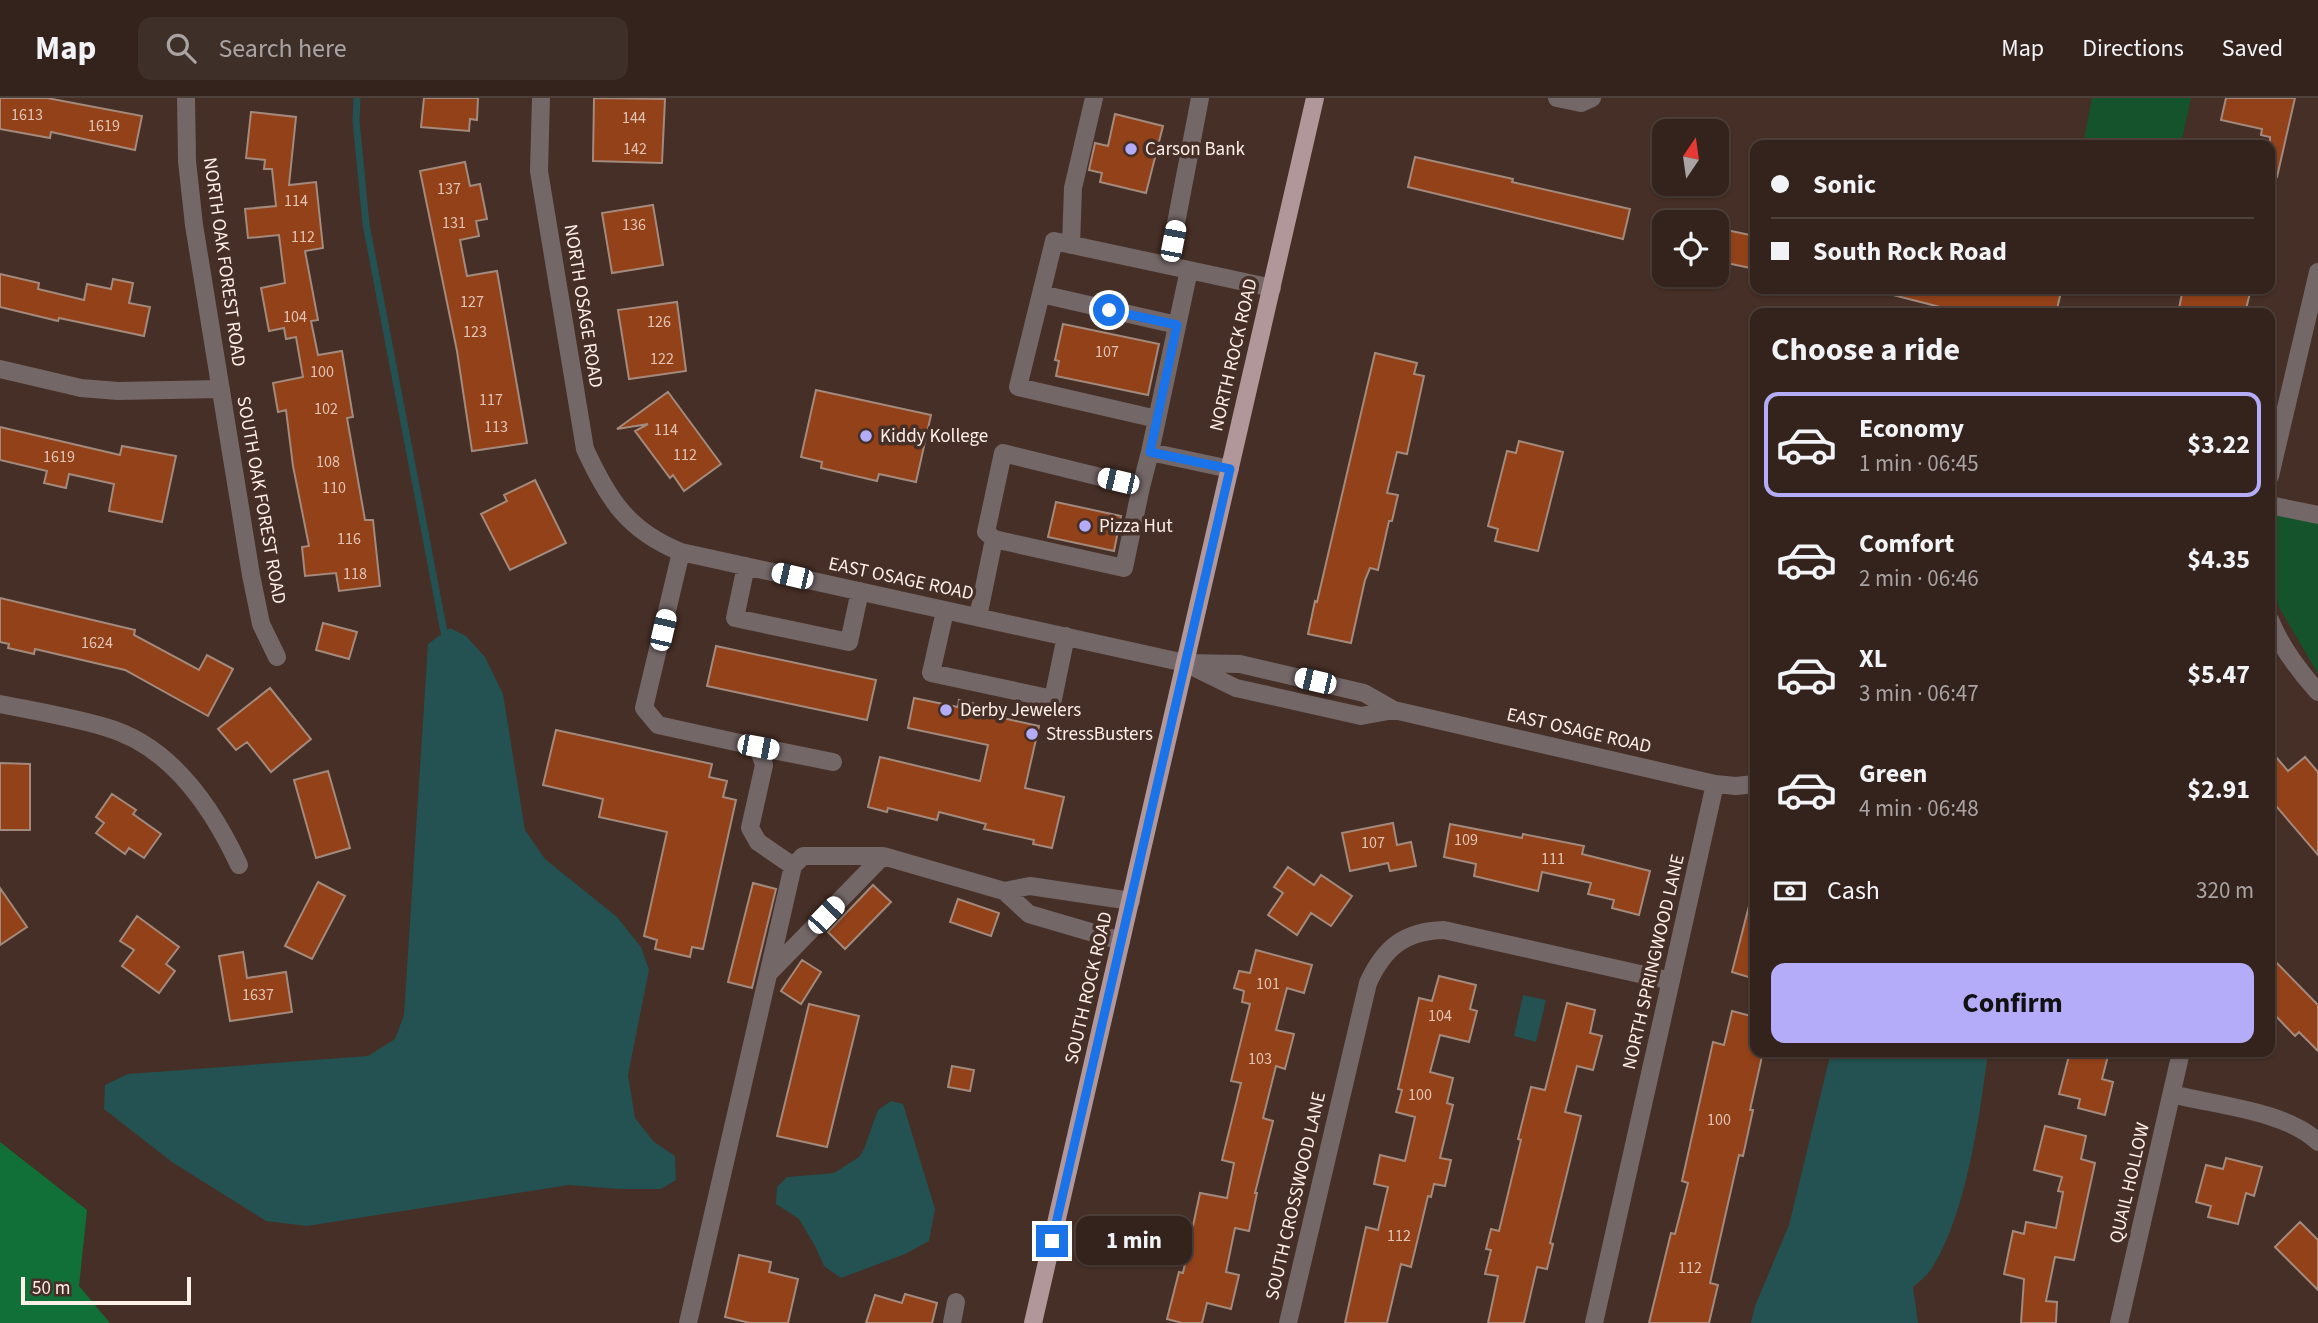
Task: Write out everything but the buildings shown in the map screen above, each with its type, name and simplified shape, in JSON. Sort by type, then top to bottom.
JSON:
[{"type":"main road","name":"NORTH ROCK ROAD","points":[[1185,663],[1315,98]]},
{"type":"main road","name":"SOUTH ROCK ROAD","points":[[1033,1323],[1185,663]]},
{"type":"street","name":"NORTH OAK FOREST ROAD","points":[[186,98],[187,161],[194,225],[221,389]]},
{"type":"street","name":"NORTH OSAGE ROAD","points":[[541,98],[539,171],[584,449],[603,487],[619,511]]},
{"type":"street","points":[[1071,245],[1073,188],[1094,98]]},
{"type":"street","points":[[1168,265],[1200,98]]},
{"type":"street","points":[[1557,98],[1581,103],[1592,98]]},
{"type":"street","points":[[1157,419],[1018,387],[1054,241],[1272,288]]},
{"type":"street","points":[[1141,487],[1003,453],[986,532],[994,539],[1124,568],[1189,270]]},
{"type":"street","points":[[2275,455],[2318,272]]},
{"type":"street","points":[[1041,294],[1177,325]]},
{"type":"street","points":[[0,369],[106,390],[221,389]]},
{"type":"street","name":"SOUTH OAK FOREST ROAD","points":[[221,389],[256,606],[261,624],[277,657]]},
{"type":"street","points":[[1150,452],[1230,469]]},
{"type":"street","points":[[2275,507],[2318,515]]},
{"type":"street","name":"EAST OSAGE ROAD","points":[[619,511],[641,531],[681,552],[1185,663],[1253,666],[1364,693],[1394,710],[1715,784],[1750,785]]},
{"type":"street","points":[[978,617],[994,539]]},
{"type":"street","points":[[681,552],[644,708],[658,725],[833,762]]},
{"type":"street","points":[[746,566],[735,618],[849,642],[860,591]]},
{"type":"street","points":[[945,611],[930,673],[1053,699],[1066,636]]},
{"type":"street","points":[[2275,631],[2284,650],[2318,692]]},
{"type":"street","name":"EAST OSAGE ROAD","points":[[1185,663],[1236,688],[1361,716],[1394,710]]},
{"type":"street","points":[[0,704],[106,727],[142,743],[173,766],[201,797],[225,833],[239,865]]},
{"type":"street","points":[[758,747],[764,765],[750,828],[758,842],[793,866]]},
{"type":"street","name":"NORTH SPRINGWOOD LANE","points":[[1594,1323],[1715,784]]},
{"type":"street","points":[[688,1323],[793,866],[803,856],[883,856],[1004,891],[1029,914],[1121,941]]},
{"type":"street","points":[[769,973],[883,856]]},
{"type":"street","points":[[1004,891],[1030,886],[1130,901]]},
{"type":"street","name":"SOUTH CROSSWOOD LANE","points":[[1288,1323],[1368,983],[1376,965],[1396,944],[1414,934],[1444,930],[1671,981]]},
{"type":"street","name":"QUAIL HOLLOW","points":[[2119,1323],[2180,1057]]},
{"type":"street","points":[[2172,1094],[2277,1119],[2295,1125],[2318,1142]]},
{"type":"street","points":[[952,1323],[956,1302]]},
{"type":"green space","points":[[2092,98],[2191,98],[2182,140],[2084,140]]},
{"type":"green space","points":[[2275,507],[2318,515],[2318,674],[2278,605],[2275,585]]},
{"type":"green space","points":[[0,1142],[87,1210],[79,1286],[110,1323],[0,1323]]},
{"type":"water","points":[[450,628],[466,636],[485,657],[503,694],[525,830],[545,859],[617,917],[641,947],[649,970],[628,1075],[635,1118],[654,1142],[675,1156],[676,1180],[661,1189],[569,1185],[307,1226],[266,1221],[172,1162],[104,1109],[105,1085],[128,1074],[368,1056],[395,1039],[404,1015],[428,644]]},
{"type":"water","points":[[1523,995],[1546,1000],[1536,1042],[1514,1036]]},
{"type":"water","points":[[1830,1057],[1987,1057],[1970,1164],[1954,1221],[1932,1268],[1913,1287],[1918,1323],[1751,1323],[1755,1306],[1789,1225]]},
{"type":"water","points":[[891,1101],[903,1104],[935,1209],[929,1241],[905,1254],[841,1278],[824,1266],[799,1219],[776,1204],[777,1187],[787,1177],[834,1173],[859,1157],[878,1110]]},
{"type":"waterway","points":[[357,98],[356,120],[366,224],[444,632]]},
{"type":"place","name":"Carson Bank","points":[[1131,149]]},
{"type":"place","name":"Kiddy Kollege","points":[[866,436]]},
{"type":"place","name":"Pizza Hut","points":[[1085,526]]},
{"type":"place","name":"Derby Jewelers","points":[[946,710]]},
{"type":"place","name":"StressBusters","points":[[1032,734]]},
{"type":"route","points":[[1052,1241],[1230,469],[1150,452],[1177,325],[1109,310]]}]
